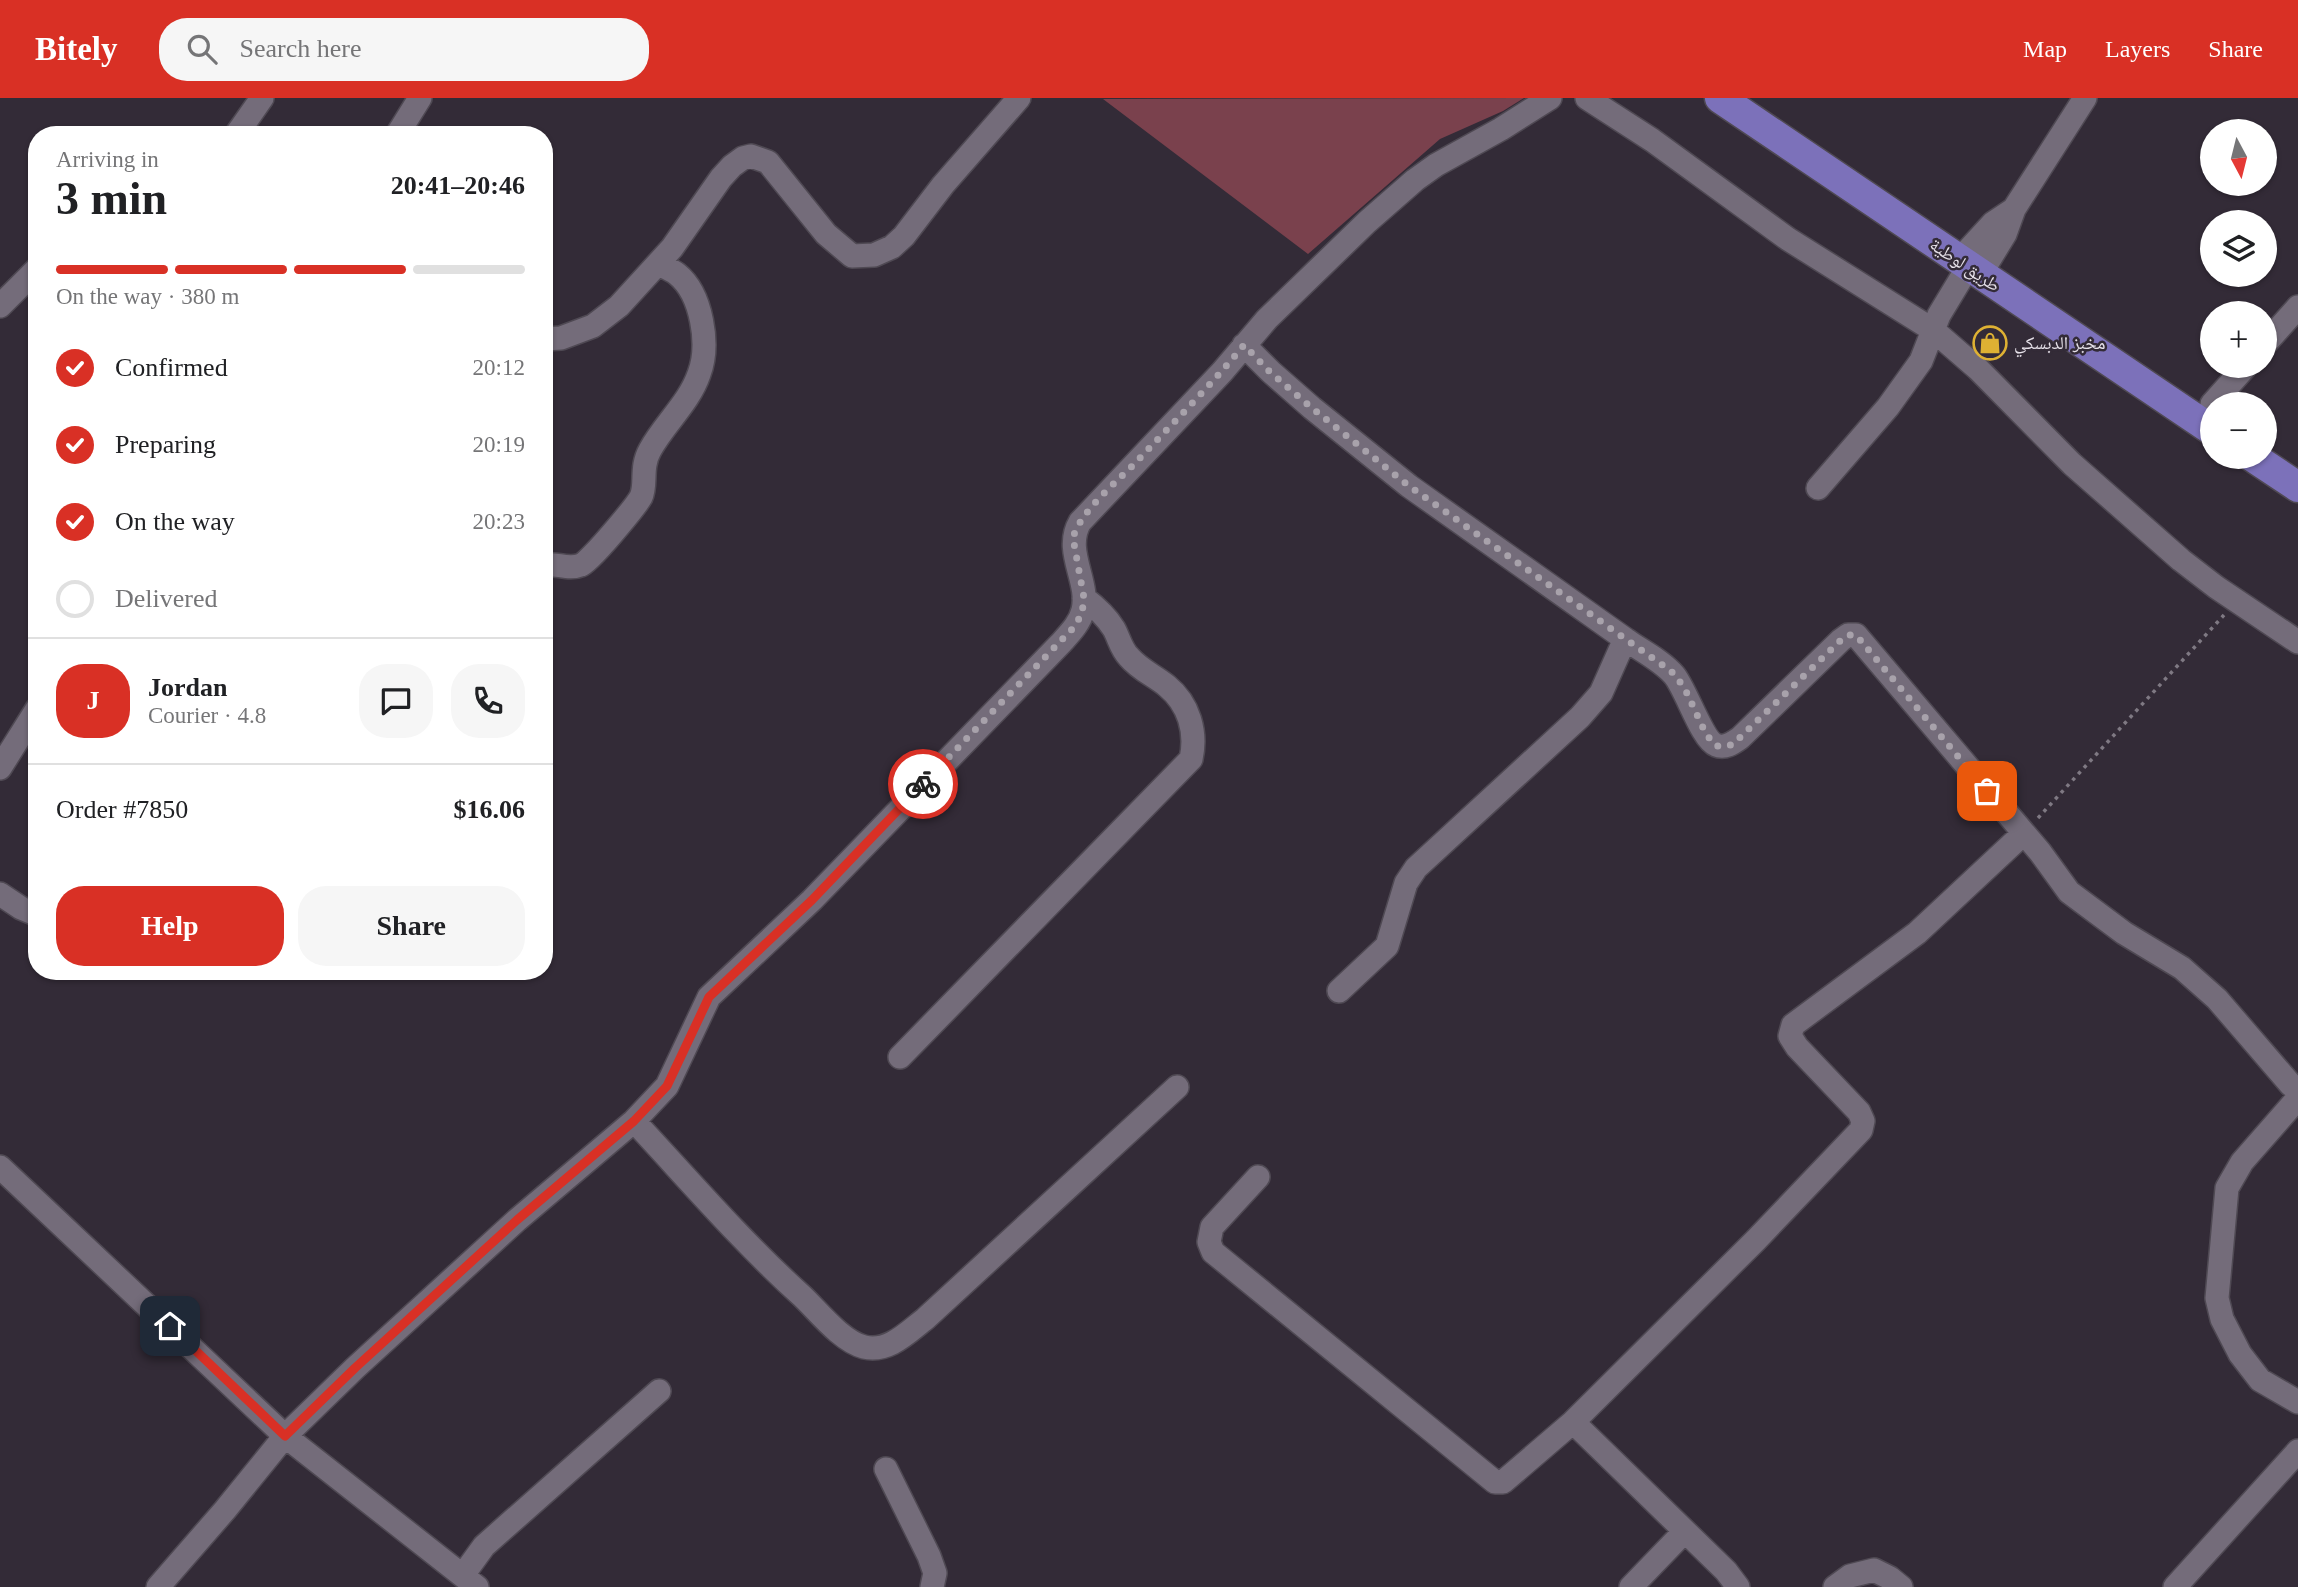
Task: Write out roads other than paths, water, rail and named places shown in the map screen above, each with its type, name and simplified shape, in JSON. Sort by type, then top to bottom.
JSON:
[{"type":"main road","name":"طريق لوطية","points":[[1720,98],[1969,267],[2200,409]]},
{"type":"main road","points":[[2271,469],[2298,487]]},
{"type":"street","points":[[242,126],[262,98]]},
{"type":"street","points":[[403,126],[420,98]]},
{"type":"street","points":[[553,339],[593,326],[619,306],[658,264],[732,166],[743,158],[751,156],[768,162],[827,234],[852,256],[874,255],[892,247],[1019,98]]},
{"type":"street","points":[[158,1587],[285,1436],[517,1220],[634,1121],[667,1086],[709,997],[812,900],[1061,643],[1079,621],[1084,607],[1073,538],[1080,522],[1222,372],[1244,345],[1304,282],[1415,180],[1550,98]]},
{"type":"street","points":[[1587,98],[1652,140],[1788,239],[1933,330],[1978,369],[2050,443],[2200,576],[2298,642]]},
{"type":"street","points":[[1818,488],[1888,407],[1921,361],[1939,315],[1969,267],[2005,234],[2014,209],[2085,98]]},
{"type":"street","points":[[553,566],[583,565],[642,496],[643,464],[650,449],[677,414],[700,373],[704,339],[694,296],[678,275],[658,264]]},
{"type":"street","points":[[0,306],[28,277]]},
{"type":"street","points":[[2277,330],[2298,307]]},
{"type":"street","points":[[1244,345],[1270,372],[1312,408],[1409,486],[1671,671],[1684,687],[1699,722],[1716,746],[1732,745],[1841,640],[1848,635],[1856,635],[2069,892],[2123,933],[2182,968],[2217,999],[2291,1085],[2298,1089]]},
{"type":"street","points":[[2226,392],[2237,378]]},
{"type":"street","points":[[900,1057],[1191,759],[1195,741],[1184,705],[1169,688],[1137,666],[1126,654],[1114,629],[1097,608],[1084,598]]},
{"type":"street","points":[[1339,991],[1387,946],[1406,883],[1416,868],[1574,723],[1601,693],[1625,639]]},
{"type":"street","points":[[0,768],[28,723]]},
{"type":"street","points":[[1258,1177],[1212,1227],[1209,1242],[1213,1252],[1495,1482],[1500,1483],[1573,1422],[1756,1240],[1861,1129],[1864,1121],[1860,1112],[1797,1047],[1790,1036],[1793,1025],[1917,933],[2023,834]]},
{"type":"street","points":[[0,894],[28,911]]},
{"type":"street","points":[[634,1121],[786,1284],[846,1336],[863,1347],[881,1347],[902,1337],[925,1319],[1177,1087]]},
{"type":"street","points":[[2298,1098],[2242,1162],[2227,1188],[2217,1298],[2222,1319],[2240,1354],[2260,1380],[2298,1402]]},
{"type":"street","points":[[0,1167],[285,1436],[470,1581],[484,1546],[659,1391]]},
{"type":"street","points":[[1573,1422],[1685,1531],[1738,1587]]},
{"type":"street","points":[[2175,1587],[2298,1451]]},
{"type":"street","points":[[886,1468],[932,1564],[935,1573],[932,1587]]},
{"type":"street","points":[[1631,1587],[1685,1531]]},
{"type":"street","points":[[1835,1587],[1850,1576],[1874,1570],[1901,1587]]},
{"type":"place","name":"مخبز الدبسكي","points":[[1990,343]]}]
